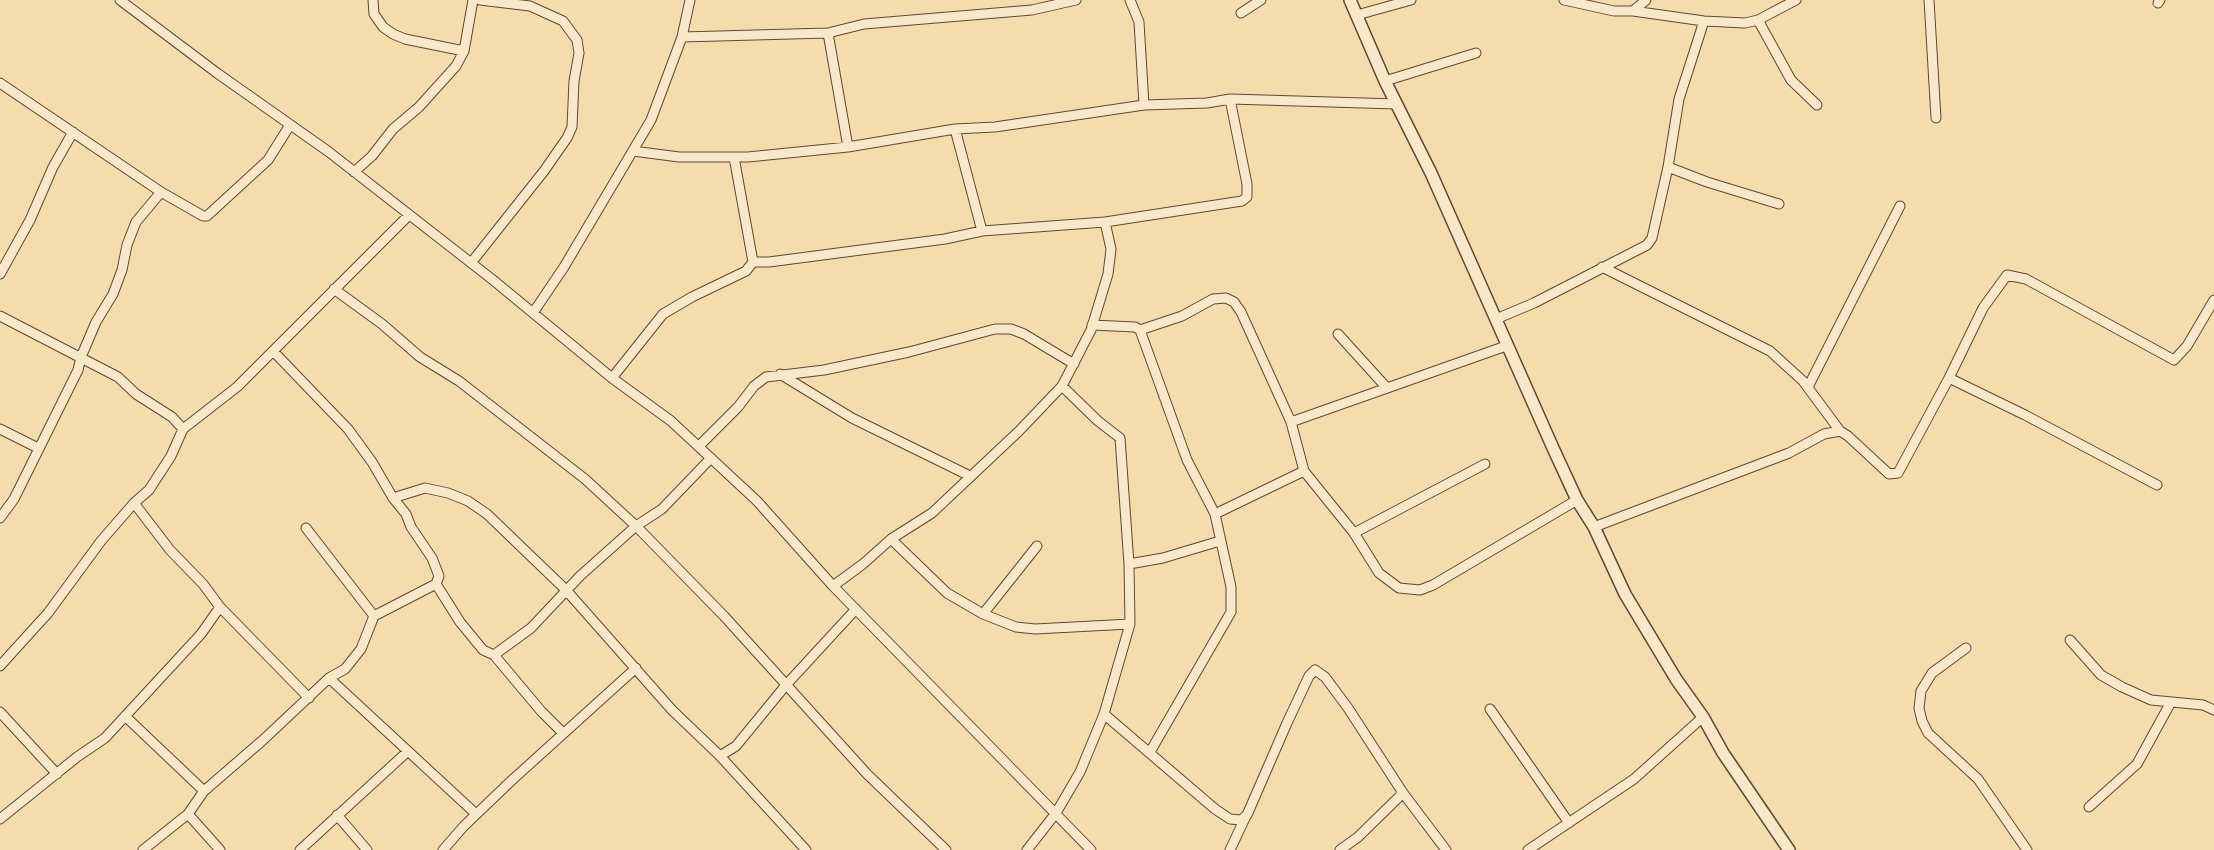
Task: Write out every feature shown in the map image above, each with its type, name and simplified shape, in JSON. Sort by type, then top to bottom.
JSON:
[{"type":"street","points":[[120,0],[216,73],[354,172],[471,263],[612,378],[671,420],[757,501],[833,586],[1091,850]]},
{"type":"street","points":[[373,0],[374,14],[383,27],[393,34],[405,39],[464,50]]},
{"type":"street","points":[[354,172],[372,156],[393,129],[450,74],[464,50],[473,0]]},
{"type":"street","points":[[471,263],[538,179],[567,138],[572,126],[574,82],[579,53],[577,40],[572,30],[556,17],[530,6],[480,0]]},
{"type":"street","points":[[533,313],[564,267],[633,151],[660,100],[682,37],[690,0]]},
{"type":"street","points":[[682,37],[828,33],[864,24],[1032,10],[1076,0]]},
{"type":"street","points":[[1130,0],[1139,22],[1144,105]]},
{"type":"street","points":[[1241,13],[1261,0]]},
{"type":"street","points":[[1350,0],[1385,81],[1431,173],[1496,319],[1506,346],[1577,500],[1594,526],[1624,594],[1676,679],[1703,717],[1723,753],[1789,850]]},
{"type":"street","points":[[1357,15],[1411,0]]},
{"type":"street","points":[[1565,0],[1614,11],[1633,11],[1704,22],[1745,23],[1758,20],[1796,0]]},
{"type":"street","points":[[1633,11],[1646,0]]},
{"type":"street","points":[[1929,0],[1936,118]]},
{"type":"street","points":[[1758,20],[1791,80],[1817,105]]},
{"type":"street","points":[[1496,319],[1534,303],[1647,245],[1652,238],[1668,167],[1679,99],[1704,22]]},
{"type":"street","points":[[828,33],[848,147]]},
{"type":"street","points":[[1385,81],[1476,54]]},
{"type":"street","points":[[0,83],[161,192],[198,214],[207,216],[268,160],[290,125]]},
{"type":"street","points":[[633,151],[679,157],[734,157],[848,147],[956,129],[995,127],[1144,105],[1207,103],[1230,100],[1397,104]]},
{"type":"street","points":[[753,262],[769,262],[945,239],[982,230],[1105,222],[1234,203],[1246,197],[1247,184],[1230,100]]},
{"type":"street","points":[[956,129],[982,230]]},
{"type":"street","points":[[0,274],[30,220],[53,167],[73,132]]},
{"type":"street","points":[[612,378],[664,314],[692,296],[746,272],[753,262],[734,157]]},
{"type":"street","points":[[1668,167],[1707,182],[1779,204]]},
{"type":"street","points":[[0,518],[14,499],[78,370],[81,357],[96,322],[113,294],[122,270],[126,245],[136,222],[161,192]]},
{"type":"street","points":[[1808,387],[1900,206]]},
{"type":"street","points":[[0,666],[48,613],[101,541],[134,503],[149,490],[171,456],[183,429],[237,388],[334,288],[409,215]]},
{"type":"street","points":[[833,586],[863,564],[891,539],[932,513],[1019,431],[1062,386],[1092,325],[1108,274],[1111,249],[1105,222]]},
{"type":"street","points":[[1602,267],[1770,351],[1808,387],[1840,432],[1848,436],[1883,470],[1894,475],[1898,473],[1949,378],[1983,308],[2007,275],[2026,279],[2174,360],[2187,346],[2214,300]]},
{"type":"street","points":[[334,288],[382,324],[420,357],[459,381],[585,479],[636,526],[724,616],[867,774],[946,850]]},
{"type":"street","points":[[1140,330],[1182,316],[1213,299],[1226,298],[1234,302],[1241,312],[1291,422],[1304,471],[1354,533],[1379,573],[1399,588],[1420,590],[1455,574],[1577,500]]},
{"type":"street","points":[[0,316],[118,377],[136,394],[172,417],[183,429]]},
{"type":"street","points":[[1092,325],[1135,327],[1140,330],[1187,460],[1215,514],[1231,587],[1231,612],[1150,752]]},
{"type":"street","points":[[699,446],[738,407],[754,386],[766,377],[824,370],[909,352],[995,329],[1011,329],[1024,334],[1074,364]]},
{"type":"street","points":[[1338,334],[1386,388]]},
{"type":"street","points":[[1291,422],[1506,346]]},
{"type":"street","points":[[143,850],[188,814],[204,791],[329,678],[345,669],[361,649],[374,616],[436,584],[439,576],[432,558],[411,527],[406,514],[392,498],[387,486],[348,429],[273,352]]},
{"type":"street","points":[[780,374],[852,418],[970,476]]},
{"type":"street","points":[[1949,378],[2025,415],[2157,485]]},
{"type":"street","points":[[1027,850],[1056,813],[1080,772],[1104,714],[1130,624],[1129,564],[1120,438],[1098,421],[1062,386]]},
{"type":"street","points":[[0,429],[38,448]]},
{"type":"street","points":[[1594,526],[1789,453],[1824,434],[1840,432]]},
{"type":"street","points":[[494,655],[531,628],[566,590],[636,526],[662,508],[711,458]]},
{"type":"street","points":[[1354,533],[1485,464]]},
{"type":"street","points":[[1215,514],[1304,471]]},
{"type":"street","points":[[392,498],[425,488],[448,493],[468,501],[487,514],[566,590],[672,710],[720,756],[806,850]]},
{"type":"street","points":[[134,503],[170,550],[203,584],[220,607],[309,698]]},
{"type":"street","points":[[306,528],[374,616]]},
{"type":"street","points":[[891,539],[947,593],[983,614],[1016,627],[1035,629],[1130,624]]},
{"type":"street","points":[[1129,564],[1163,558],[1220,541]]},
{"type":"street","points":[[983,614],[1037,546]]},
{"type":"street","points":[[436,584],[460,622],[483,650],[494,655],[563,734]]},
{"type":"street","points":[[0,819],[105,738],[201,634],[220,607]]},
{"type":"street","points":[[720,756],[736,746],[786,686],[856,609]]},
{"type":"street","points":[[2070,640],[2101,675],[2122,687],[2151,700],[2203,705],[2214,710]]},
{"type":"street","points":[[1966,648],[1932,673],[1921,690],[1919,708],[1922,721],[1928,733],[1978,779],[2027,850]]},
{"type":"street","points":[[443,850],[476,814],[636,668]]},
{"type":"street","points":[[1230,850],[1309,676],[1315,670],[1325,678],[1348,708],[1403,792],[1446,850]]},
{"type":"street","points":[[329,678],[476,814]]},
{"type":"street","points":[[2089,807],[2137,764],[2171,702]]},
{"type":"street","points":[[1490,709],[1569,823]]},
{"type":"street","points":[[0,712],[57,774]]},
{"type":"street","points":[[1104,714],[1215,809],[1230,819],[1241,820],[1247,814]]},
{"type":"street","points":[[125,716],[204,791]]},
{"type":"street","points":[[1528,850],[1634,779],[1703,717]]},
{"type":"street","points":[[300,850],[407,752]]},
{"type":"street","points":[[1340,850],[1358,837],[1403,792]]},
{"type":"street","points":[[188,814],[220,850]]},
{"type":"street","points":[[337,815],[367,850]]}]
